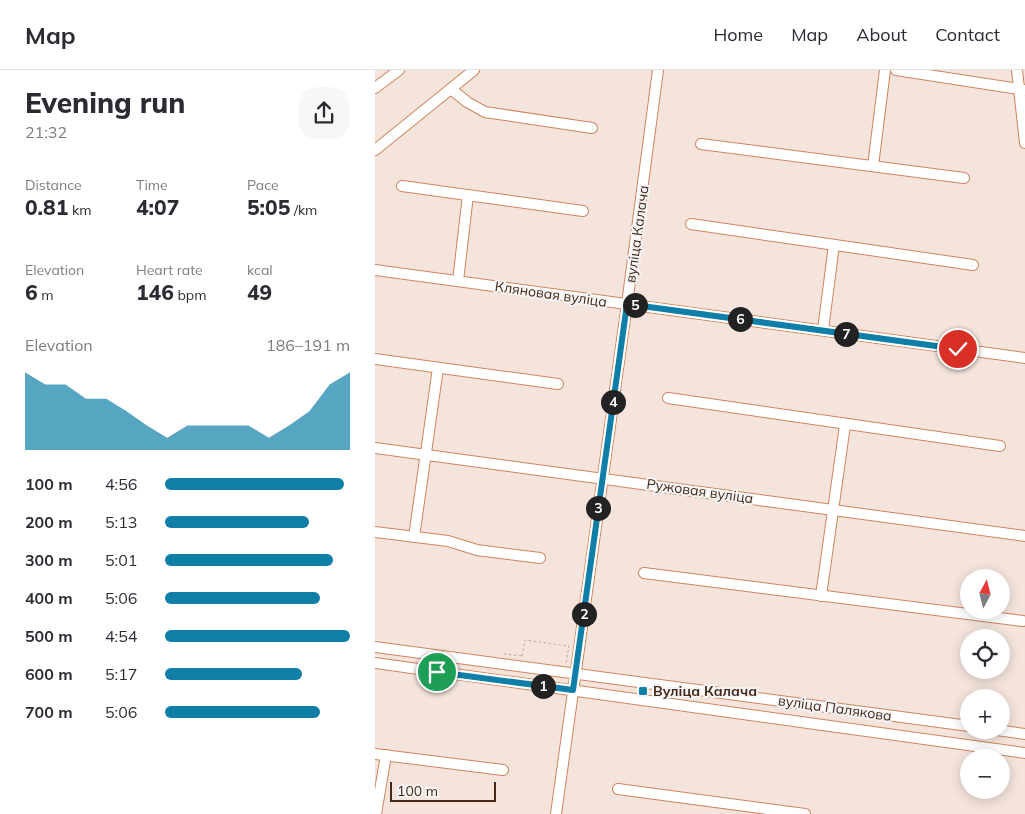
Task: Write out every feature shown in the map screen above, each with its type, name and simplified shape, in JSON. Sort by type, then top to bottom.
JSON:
[{"type":"street","points":[[375,88],[399,70]]},
{"type":"street","points":[[375,150],[474,70]]},
{"type":"street","name":"вуліца Калача","points":[[555,814],[658,70]]},
{"type":"street","points":[[873,166],[885,70]]},
{"type":"street","points":[[896,70],[1022,89]]},
{"type":"street","points":[[1017,70],[1022,89],[1025,143]]},
{"type":"street","points":[[451,89],[467,102],[485,112],[592,128]]},
{"type":"street","points":[[701,144],[964,178]]},
{"type":"street","points":[[402,186],[583,211]]},
{"type":"street","points":[[458,281],[468,195]]},
{"type":"street","points":[[691,224],[973,265]]},
{"type":"street","points":[[823,330],[834,245]]},
{"type":"street","name":"Кляновая вуліца","points":[[375,270],[1025,358]]},
{"type":"street","points":[[375,359],[558,384]]},
{"type":"street","points":[[414,537],[438,368]]},
{"type":"street","points":[[668,398],[1000,446]]},
{"type":"street","points":[[821,596],[845,424]]},
{"type":"street","name":"Ружовая вуліца","points":[[375,448],[1025,536]]},
{"type":"street","points":[[375,532],[448,542],[477,550],[540,558]]},
{"type":"street","points":[[644,573],[1023,621]]},
{"type":"street","name":"вуліца Палякова","points":[[375,647],[575,672],[960,725]]},
{"type":"street","points":[[375,663],[1025,753]]},
{"type":"street","points":[[1010,732],[1025,734]]},
{"type":"street","points":[[376,814],[380,754],[503,770]]},
{"type":"street","points":[[618,789],[805,814]]},
{"type":"path","points":[[504,654],[523,656],[525,640],[569,646],[566,667]]},
{"type":"place","name":"Вуліца Калача","points":[[643,691]]},
{"type":"route","points":[[437,672],[573,690],[627,304],[958,349]]}]
